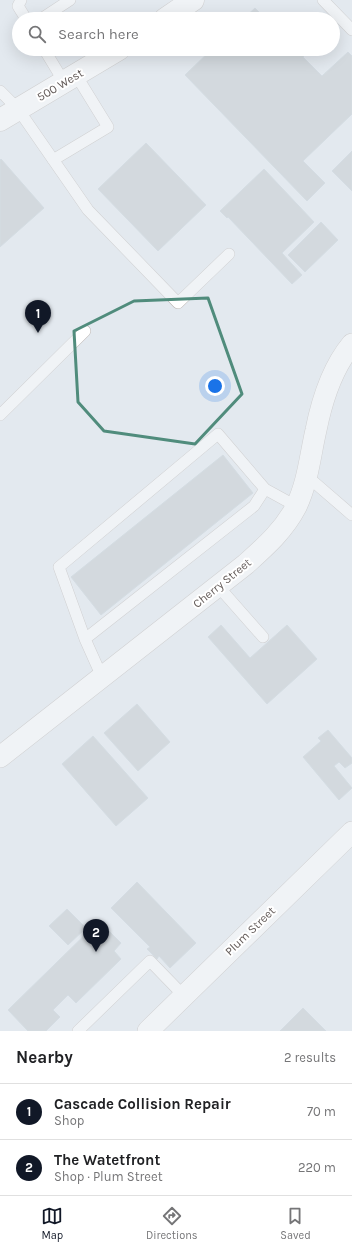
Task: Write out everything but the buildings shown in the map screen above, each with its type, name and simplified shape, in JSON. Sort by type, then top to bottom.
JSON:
[{"type":"main road","points":[[175,12],[193,0]]},
{"type":"main road","name":"500 West","points":[[0,120],[107,56]]},
{"type":"street","name":"Cherry Street","points":[[0,757],[246,564],[274,538],[287,522],[296,506],[308,477],[316,429],[328,386],[345,352],[352,344]]},
{"type":"street","name":"Plum Street","points":[[148,1031],[352,832]]},
{"type":"lane","points":[[21,0],[18,6],[22,12]]},
{"type":"lane","points":[[52,12],[70,0]]},
{"type":"lane","points":[[323,0],[335,12]]},
{"type":"lane","points":[[340,18],[352,30]]},
{"type":"lane","points":[[50,56],[70,78],[108,127],[53,160]]},
{"type":"lane","points":[[0,91],[18,109],[88,210],[178,304],[229,254]]},
{"type":"lane","points":[[0,415],[85,330]]},
{"type":"lane","points":[[102,677],[85,639],[59,567],[65,561],[218,434],[265,489],[296,506]]},
{"type":"lane","points":[[308,477],[352,515]]},
{"type":"lane","points":[[85,639],[254,506],[265,489]]},
{"type":"lane","points":[[218,586],[263,637]]},
{"type":"lane","points":[[78,1031],[150,961],[184,996]]},
{"type":"highlighted area","points":[[208,298],[242,394],[195,444],[104,431],[78,402],[74,331],[134,301]]},
{"type":"place","name":"Cascade Collision Repair","points":[[38,333]]},
{"type":"place","name":"The Watetfront","points":[[96,952]]}]
